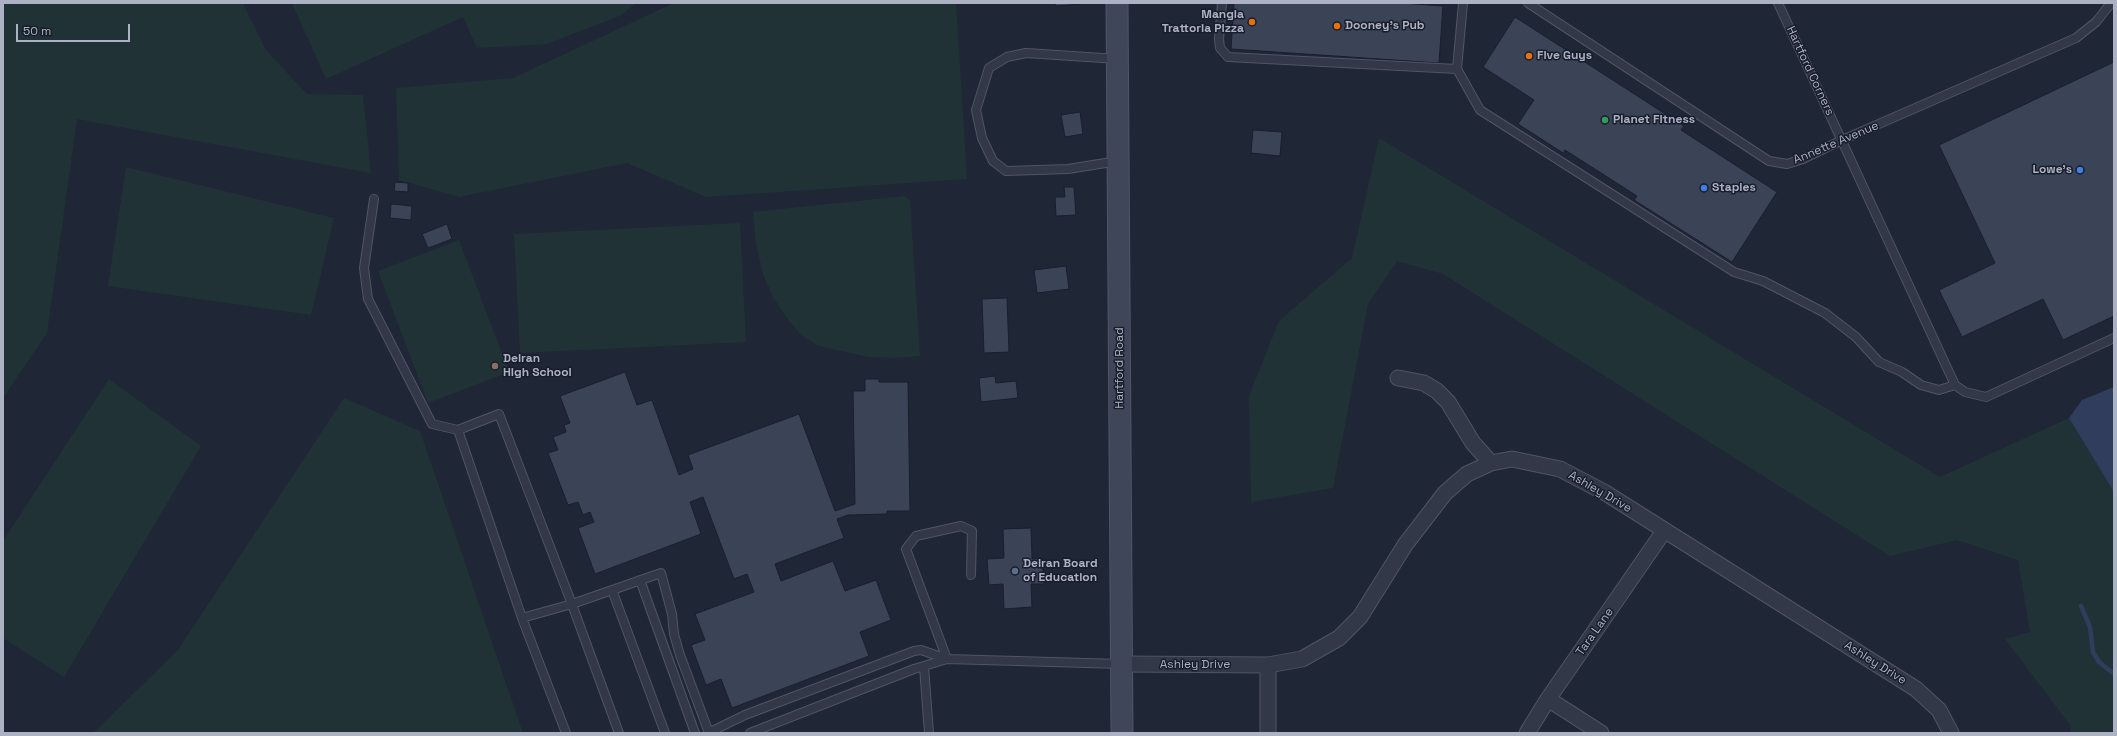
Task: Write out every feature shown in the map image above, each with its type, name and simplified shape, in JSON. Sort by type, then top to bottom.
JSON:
[{"type":"main road","name":"Hartford Road","points":[[1118,3],[1122,733]]},
{"type":"street","points":[[1398,378],[1424,383],[1437,391],[1448,402],[1473,442],[1491,463]]},
{"type":"street","name":"Ashley Drive","points":[[1122,664],[1268,665],[1302,659],[1339,638],[1360,617],[1405,545],[1446,493],[1467,474],[1491,463],[1512,459],[1560,469],[1604,492],[1916,689],[1939,710],[1951,733]]},
{"type":"street","name":"Tara Lane","points":[[1527,733],[1548,699],[1664,531]]},
{"type":"street","points":[[1268,665],[1268,733]]},
{"type":"street","points":[[1548,699],[1602,733]]},
{"type":"lane","points":[[1222,3],[1219,39],[1220,48],[1228,57],[1457,69]]},
{"type":"lane","points":[[1463,3],[1457,69],[1480,110],[1734,272],[1763,281],[1825,313],[1856,337],[1879,362],[1902,372],[1921,385],[1939,390],[1955,384],[1965,392],[1986,397],[2114,338]]},
{"type":"lane","name":"Annette Avenue","points":[[1528,3],[1769,161],[1787,164],[1802,159],[1842,140],[2076,38],[2096,22],[2111,3]]},
{"type":"lane","name":"Hartford Corners","points":[[1778,3],[1955,384]]},
{"type":"lane","points":[[1118,60],[1026,53],[1007,57],[989,68],[976,110],[982,138],[993,160],[1006,170],[1068,169],[1120,161]]},
{"type":"lane","points":[[374,199],[364,268],[368,299],[432,424],[458,430],[499,414],[572,604],[619,733]]},
{"type":"lane","points":[[458,430],[522,618],[566,733]]},
{"type":"lane","points":[[947,659],[906,549],[916,536],[961,526],[972,531],[971,575]]},
{"type":"lane","points":[[522,618],[572,604],[661,573],[672,614],[674,634],[678,648],[708,733],[745,715],[914,651],[922,650],[947,659],[1122,664]]},
{"type":"lane","points":[[640,580],[695,733]]},
{"type":"lane","points":[[612,590],[665,733]]},
{"type":"lane","points":[[750,733],[914,668],[924,667],[947,659]]},
{"type":"lane","points":[[924,667],[929,733]]},
{"type":"shaded area","points":[[3,3],[243,3],[265,49],[307,94],[363,95],[371,173],[77,119],[47,333],[3,398]]},
{"type":"shaded area","points":[[292,3],[636,3],[622,15],[547,44],[477,48],[463,17],[326,79]]},
{"type":"shaded area","points":[[674,3],[956,3],[967,179],[706,197],[627,163],[459,197],[399,180],[396,88],[513,78]]},
{"type":"shaded area","points":[[1379,138],[1940,477],[2069,418],[2114,492],[2114,733],[2071,733],[2070,725],[2005,639],[2030,632],[2018,560],[1957,540],[1890,556],[1443,274],[1397,261],[1368,304],[1333,488],[1251,502],[1249,396],[1279,321],[1352,258]]},
{"type":"shaded area","points":[[126,167],[334,218],[311,315],[108,286]]},
{"type":"shaded area","points":[[905,196],[910,201],[920,356],[895,358],[868,357],[819,346],[801,335],[773,297],[763,274],[756,244],[753,212]]},
{"type":"shaded area","points":[[740,223],[746,342],[520,353],[514,234]]},
{"type":"shaded area","points":[[459,240],[509,372],[428,403],[378,271]]},
{"type":"shaded area","points":[[109,379],[201,446],[64,677],[3,638],[3,541]]},
{"type":"shaded area","points":[[344,398],[420,431],[523,733],[93,733],[178,650]]},
{"type":"water","points":[[2114,387],[2114,492],[2069,418],[2082,400]]},
{"type":"building","points":[[1055,3],[1082,3],[1082,4],[1056,6]]},
{"type":"building","points":[[1234,3],[1402,3],[1443,6],[1439,63],[1231,49]]},
{"type":"building","points":[[1515,17],[1684,126],[1681,130],[1777,192],[1732,262],[1634,200],[1637,196],[1565,150],[1563,153],[1518,124],[1534,100],[1483,67]]},
{"type":"building","points":[[2114,62],[2114,316],[2063,340],[2043,299],[1962,337],[1939,290],[1995,263],[1939,145]]},
{"type":"building","points":[[1080,112],[1083,134],[1065,137],[1061,115]]},
{"type":"building","points":[[1253,130],[1282,132],[1280,156],[1251,153]]},
{"type":"building","points":[[395,182],[408,183],[408,192],[394,191]]},
{"type":"building","points":[[1064,187],[1074,187],[1076,215],[1056,216],[1055,197],[1065,197]]},
{"type":"building","points":[[391,204],[412,206],[411,220],[390,218]]},
{"type":"building","points":[[447,224],[452,239],[428,248],[422,234]]},
{"type":"building","points":[[1066,266],[1069,289],[1037,293],[1034,270]]},
{"type":"building","points":[[1007,298],[1009,352],[984,353],[982,299]]},
{"type":"building","points":[[625,372],[637,405],[652,400],[679,475],[693,469],[688,455],[799,414],[835,511],[855,504],[853,391],[865,391],[865,379],[879,379],[879,382],[908,382],[910,511],[887,511],[887,514],[848,515],[837,519],[844,538],[775,564],[781,581],[833,561],[845,591],[876,580],[891,620],[860,632],[869,656],[732,708],[721,679],[706,685],[691,645],[705,640],[695,614],[754,592],[747,574],[734,579],[703,497],[690,502],[701,534],[595,574],[578,528],[594,522],[590,512],[583,515],[578,502],[568,505],[548,453],[558,450],[553,437],[566,432],[564,425],[570,423],[560,396]]},
{"type":"building","points":[[995,376],[996,383],[1016,381],[1018,398],[981,402],[979,378]]},
{"type":"building","name":"Delran Board of Education","points":[[1031,528],[1032,559],[1042,558],[1044,584],[1031,584],[1032,607],[1004,609],[1003,584],[989,585],[987,559],[1004,558],[1003,529]]},
{"type":"waterway","points":[[2081,606],[2090,627],[2093,652],[2099,662],[2114,674]]},
{"type":"place","name":"Mangia Trattoria Pizza","points":[[1252,22]]},
{"type":"place","name":"Dooney's Pub","points":[[1337,26]]},
{"type":"place","name":"Five Guys","points":[[1529,56]]},
{"type":"place","name":"Planet Fitness","points":[[1605,120]]},
{"type":"place","name":"Lowe's","points":[[2080,170]]},
{"type":"place","name":"Staples","points":[[1704,188]]},
{"type":"place","name":"Delran High School","points":[[495,366]]},
{"type":"place","name":"Delran Board of Education","points":[[1015,571]]}]
